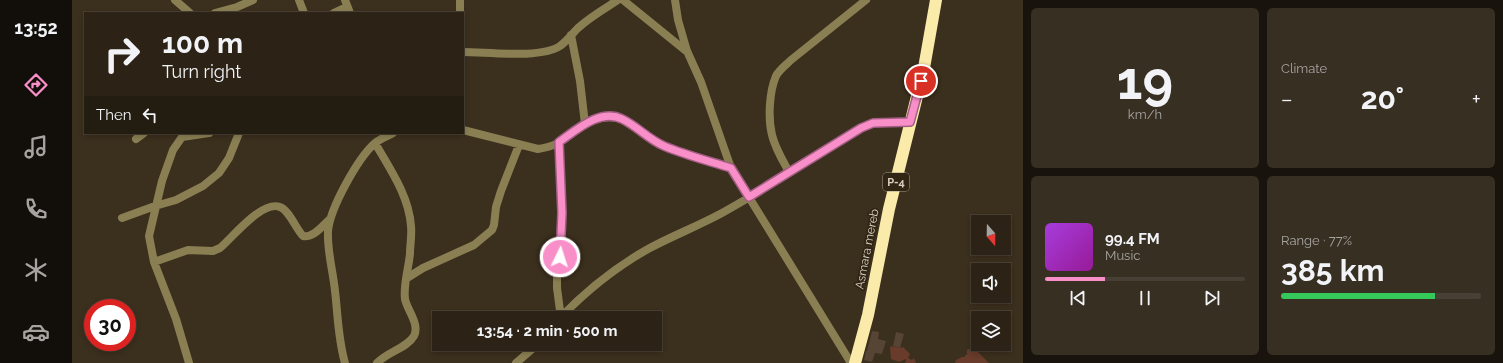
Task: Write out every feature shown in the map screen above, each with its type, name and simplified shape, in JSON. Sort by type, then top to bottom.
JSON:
[{"type":"highway","name":"Asmara mereb","points":[[855,363],[868,315],[889,209],[924,68],[936,0]]},
{"type":"street","points":[[175,0],[189,12]]},
{"type":"street","points":[[218,12],[253,0]]},
{"type":"street","points":[[299,0],[304,12]]},
{"type":"street","points":[[460,0],[460,12]]},
{"type":"street","points":[[464,52],[541,52],[552,50],[560,46],[596,13],[618,0]]},
{"type":"street","points":[[623,0],[687,51]]},
{"type":"street","points":[[674,0],[679,25],[687,51],[701,82],[731,168],[851,363]]},
{"type":"street","points":[[789,172],[772,136],[769,118],[776,76],[791,60],[866,0]]},
{"type":"street","points":[[336,12],[347,7]]},
{"type":"street","points":[[571,35],[580,80],[585,124]]},
{"type":"street","points":[[464,130],[538,149],[559,142],[585,124],[601,117],[611,117],[622,119],[663,146],[731,168]]},
{"type":"street","points":[[568,311],[600,282],[627,262],[749,197],[861,128],[873,123],[910,122]]},
{"type":"street","points":[[136,139],[143,134]]},
{"type":"street","points":[[189,363],[176,319],[154,262],[149,236],[155,206],[173,150],[182,135],[196,134]]},
{"type":"street","points":[[122,218],[176,200],[203,186],[219,173],[229,158],[239,134]]},
{"type":"street","points":[[345,363],[338,330],[335,285],[329,249],[328,231],[330,219],[344,188],[361,159],[375,143],[391,134]]},
{"type":"street","points":[[559,142],[562,213],[562,248],[557,276],[559,311]]},
{"type":"street","points":[[375,143],[398,182],[406,202],[411,226],[405,300],[413,318],[415,331],[408,342],[384,356],[377,363]]},
{"type":"street","points":[[407,278],[428,266],[474,246],[492,230],[496,207],[501,191],[520,145]]},
{"type":"street","points":[[154,262],[188,250],[213,251],[220,248],[263,209],[280,207],[287,212],[303,236],[307,237],[312,235],[330,219]]},
{"type":"street","points":[[516,363],[530,351]]},
{"type":"shaded area","points":[[891,346],[900,348],[903,347],[910,354],[908,358],[912,360],[914,358],[916,363],[904,363],[906,362],[906,359],[899,362],[891,359]]},
{"type":"shaded area","points":[[969,349],[971,351],[978,352],[989,363],[955,363],[956,360],[967,355],[967,350]]},
{"type":"building","points":[[872,331],[879,332],[878,339],[886,341],[882,354],[875,353],[872,362],[864,360]]},
{"type":"building","points":[[896,332],[904,334],[900,348],[893,346]]},
{"type":"route","points":[[560,257],[562,248],[562,186],[559,142],[577,128],[591,120],[601,117],[617,117],[663,146],[731,168],[749,197],[861,128],[873,123],[910,122],[921,81]]}]
